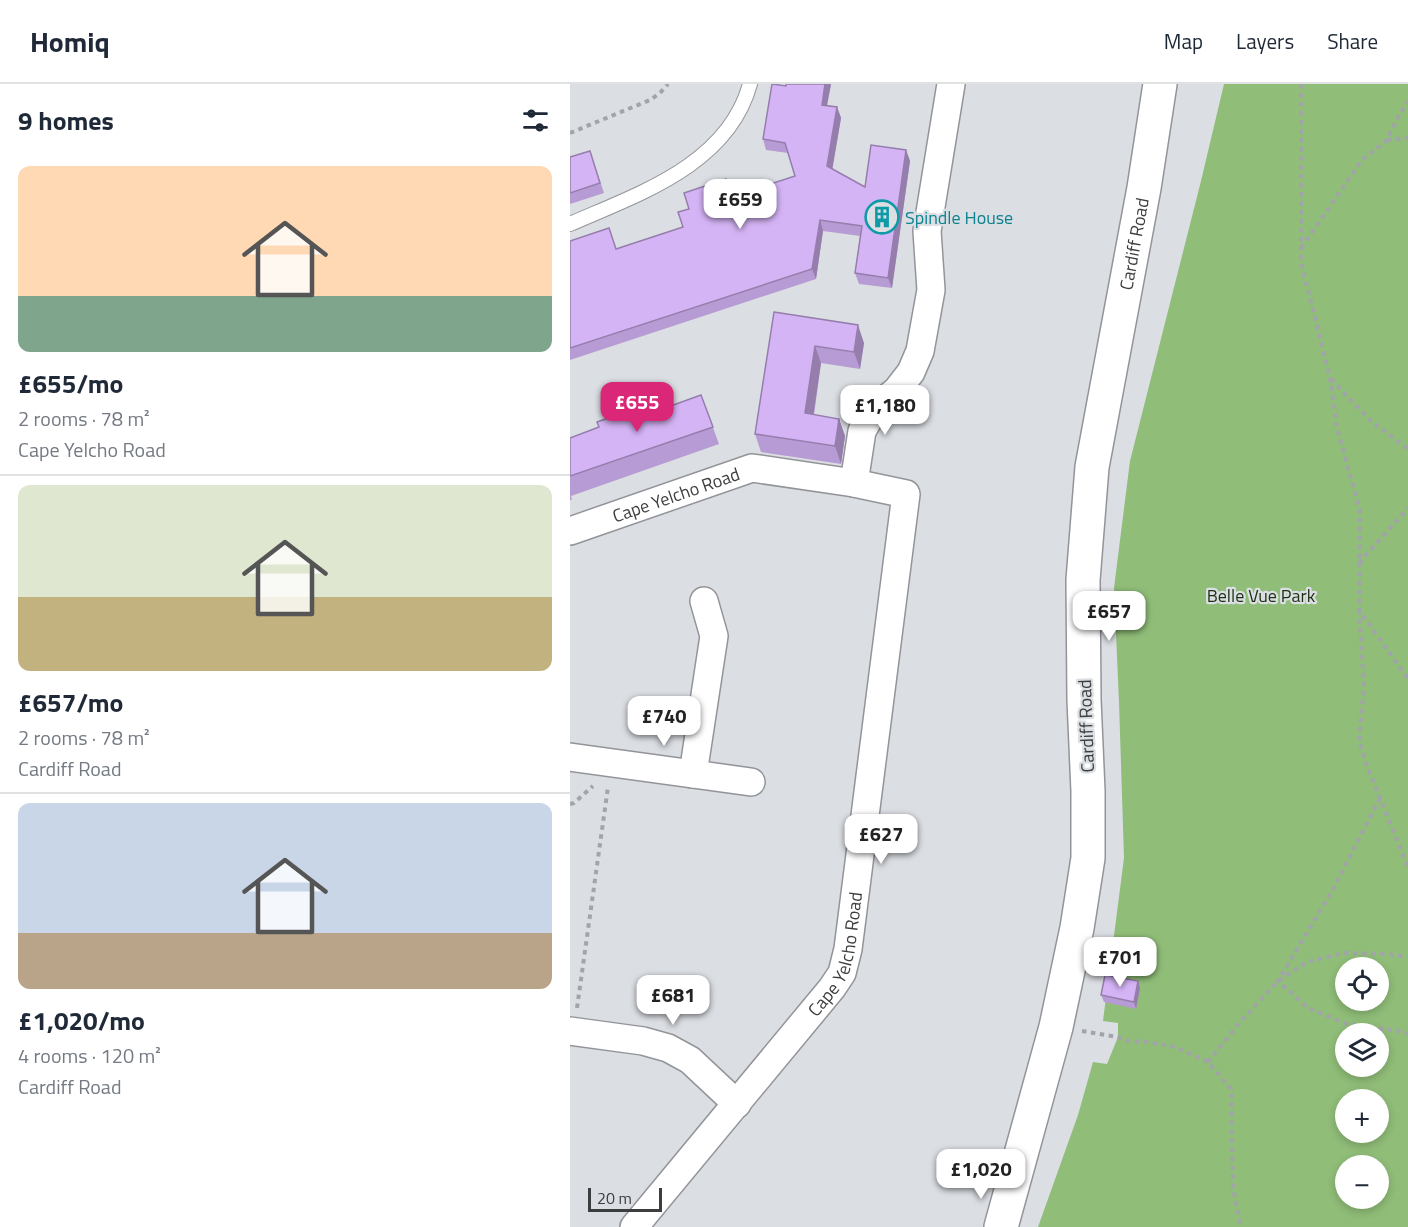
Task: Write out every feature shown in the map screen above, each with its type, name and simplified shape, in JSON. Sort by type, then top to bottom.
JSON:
[{"type":"main road","name":"Cardiff Road","points":[[1001,1227],[1056,1027],[1077,928],[1088,858],[1083,580],[1092,467],[1144,188],[1160,84]]},
{"type":"main road","name":"Cardiff Road","points":[[993,1227],[1011,1186]]},
{"type":"street","points":[[854,483],[862,431],[879,405],[897,390],[911,372],[920,351],[931,290],[927,231],[951,84]]},
{"type":"street","name":"Cape Yelcho Road","points":[[570,531],[752,468],[854,483],[906,494],[848,950],[842,973],[832,988],[633,1227]]},
{"type":"street","points":[[693,774],[714,636],[704,601]]},
{"type":"street","points":[[570,757],[751,782]]},
{"type":"street","points":[[572,1031],[643,1041],[668,1048],[690,1060],[736,1104]]},
{"type":"lane","points":[[570,224],[632,197],[681,171],[709,150],[732,124],[747,96],[750,84]]},
{"type":"path","points":[[570,133],[639,106],[660,93],[668,84]]},
{"type":"path","points":[[1301,84],[1301,262],[1330,378],[1337,428],[1360,511],[1359,610],[1364,686],[1359,741],[1408,867]]},
{"type":"path","points":[[1301,248],[1362,160],[1386,141],[1408,102]]},
{"type":"path","points":[[1386,141],[1408,138]]},
{"type":"path","points":[[1330,378],[1371,421],[1408,449]]},
{"type":"path","points":[[1359,563],[1408,508]]},
{"type":"path","points":[[1359,610],[1408,679]]},
{"type":"path","points":[[572,1031],[612,762]]},
{"type":"path","points":[[1208,1062],[1240,1022],[1278,981],[1333,889],[1380,798]]},
{"type":"path","points":[[1278,981],[1307,962],[1344,953],[1408,957]]},
{"type":"path","points":[[1278,981],[1308,1008],[1347,1024],[1408,1034]]},
{"type":"path","points":[[1056,1027],[1118,1037],[1128,1041],[1175,1047],[1208,1062],[1231,1089],[1233,1188],[1241,1227]]},
{"type":"green space","name":"Belle Vue Park","points":[[1224,84],[1408,84],[1408,1227],[1038,1227],[1078,1115],[1093,1062],[1107,1064],[1118,1037],[1118,1023],[1103,1021],[1124,858],[1114,588],[1130,461]]},
{"type":"building","points":[[772,84],[786,86],[786,84],[825,84],[822,105],[837,107],[827,166],[865,187],[871,145],[906,150],[888,278],[855,273],[862,226],[820,220],[812,269],[570,348],[570,241],[609,228],[616,249],[683,227],[678,212],[689,209],[684,193],[726,179],[731,197],[795,176],[785,143],[763,139]]},
{"type":"building","points":[[590,151],[600,183],[570,193],[570,157]]},
{"type":"building","points":[[774,312],[858,325],[854,352],[815,346],[805,413],[839,419],[835,446],[755,434]]},
{"type":"building","points":[[701,395],[713,427],[570,476],[570,438],[599,427],[597,422],[662,399],[665,408]]},
{"type":"building","points":[[1105,975],[1138,981],[1134,1002],[1101,995]]},
{"type":"place","name":"Spindle House","points":[[882,217]]}]
